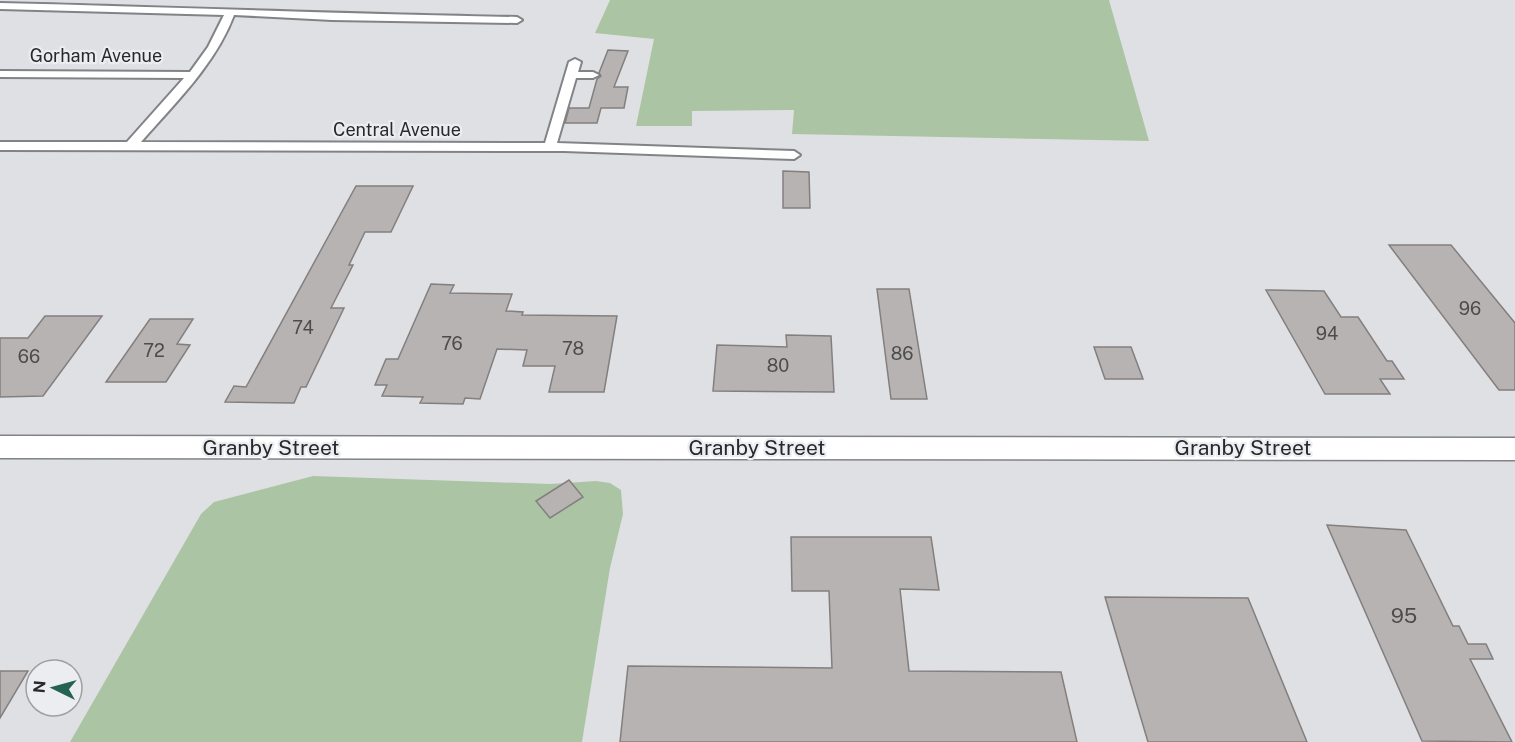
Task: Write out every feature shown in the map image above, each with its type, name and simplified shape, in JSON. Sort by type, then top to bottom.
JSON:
[{"type":"main road","name":"Granby Street","points":[[0,447],[1515,448]]},
{"type":"street","points":[[0,6],[332,17],[517,20]]},
{"type":"street","points":[[130,147],[191,75],[222,33],[230,12]]},
{"type":"street","points":[[550,147],[576,62]]},
{"type":"street","name":"Gorham Avenue","points":[[0,74],[191,75]]},
{"type":"street","points":[[572,75],[593,75]]},
{"type":"street","name":"Central Avenue","points":[[0,146],[550,147],[794,155]]},
{"type":"green space","points":[[610,0],[1109,0],[1149,141],[792,134],[794,110],[692,111],[692,126],[636,126],[654,39],[595,33]]},
{"type":"green space","points":[[313,476],[550,484],[596,481],[610,483],[621,490],[623,514],[610,568],[582,742],[70,742],[201,514],[214,502]]},
{"type":"building","points":[[608,50],[628,51],[614,87],[628,87],[624,108],[601,108],[597,123],[565,123],[569,108],[589,108]]},
{"type":"building","points":[[783,171],[809,172],[810,208],[783,208]]},
{"type":"building","points":[[356,186],[413,186],[391,232],[365,232],[349,265],[353,265],[331,308],[344,308],[306,387],[301,387],[294,403],[225,402],[234,386],[246,387]]},
{"type":"building","points":[[1389,245],[1451,245],[1515,323],[1515,390],[1499,390]]},
{"type":"building","points":[[431,284],[454,285],[450,293],[512,294],[506,311],[523,312],[522,315],[617,316],[604,392],[549,392],[555,366],[523,366],[527,350],[497,349],[480,399],[465,398],[463,404],[420,403],[423,397],[382,396],[387,385],[375,385],[386,359],[398,359]]},
{"type":"building","points":[[877,289],[909,289],[927,399],[891,399]]},
{"type":"building","points":[[1266,290],[1324,291],[1341,317],[1358,317],[1387,361],[1392,361],[1404,379],[1380,379],[1390,394],[1325,394]]},
{"type":"building","points":[[45,316],[102,316],[43,396],[0,397],[0,338],[28,338]]},
{"type":"building","points":[[150,319],[193,319],[177,344],[190,345],[166,382],[106,382]]},
{"type":"building","points":[[786,335],[831,336],[834,392],[713,391],[717,345],[787,347]]},
{"type":"building","points":[[1094,347],[1131,347],[1143,379],[1105,379]]},
{"type":"building","points":[[569,480],[583,497],[550,518],[536,501]]},
{"type":"building","points":[[1327,525],[1406,530],[1453,626],[1459,626],[1468,644],[1486,644],[1493,659],[1470,659],[1512,742],[1422,741]]},
{"type":"building","points":[[791,537],[931,537],[939,590],[900,589],[909,671],[1061,672],[1077,742],[620,742],[628,666],[832,668],[829,591],[792,591]]},
{"type":"building","points":[[1105,597],[1248,598],[1307,742],[1148,742]]},
{"type":"building","points":[[0,671],[24,671],[24,678],[0,718]]}]
